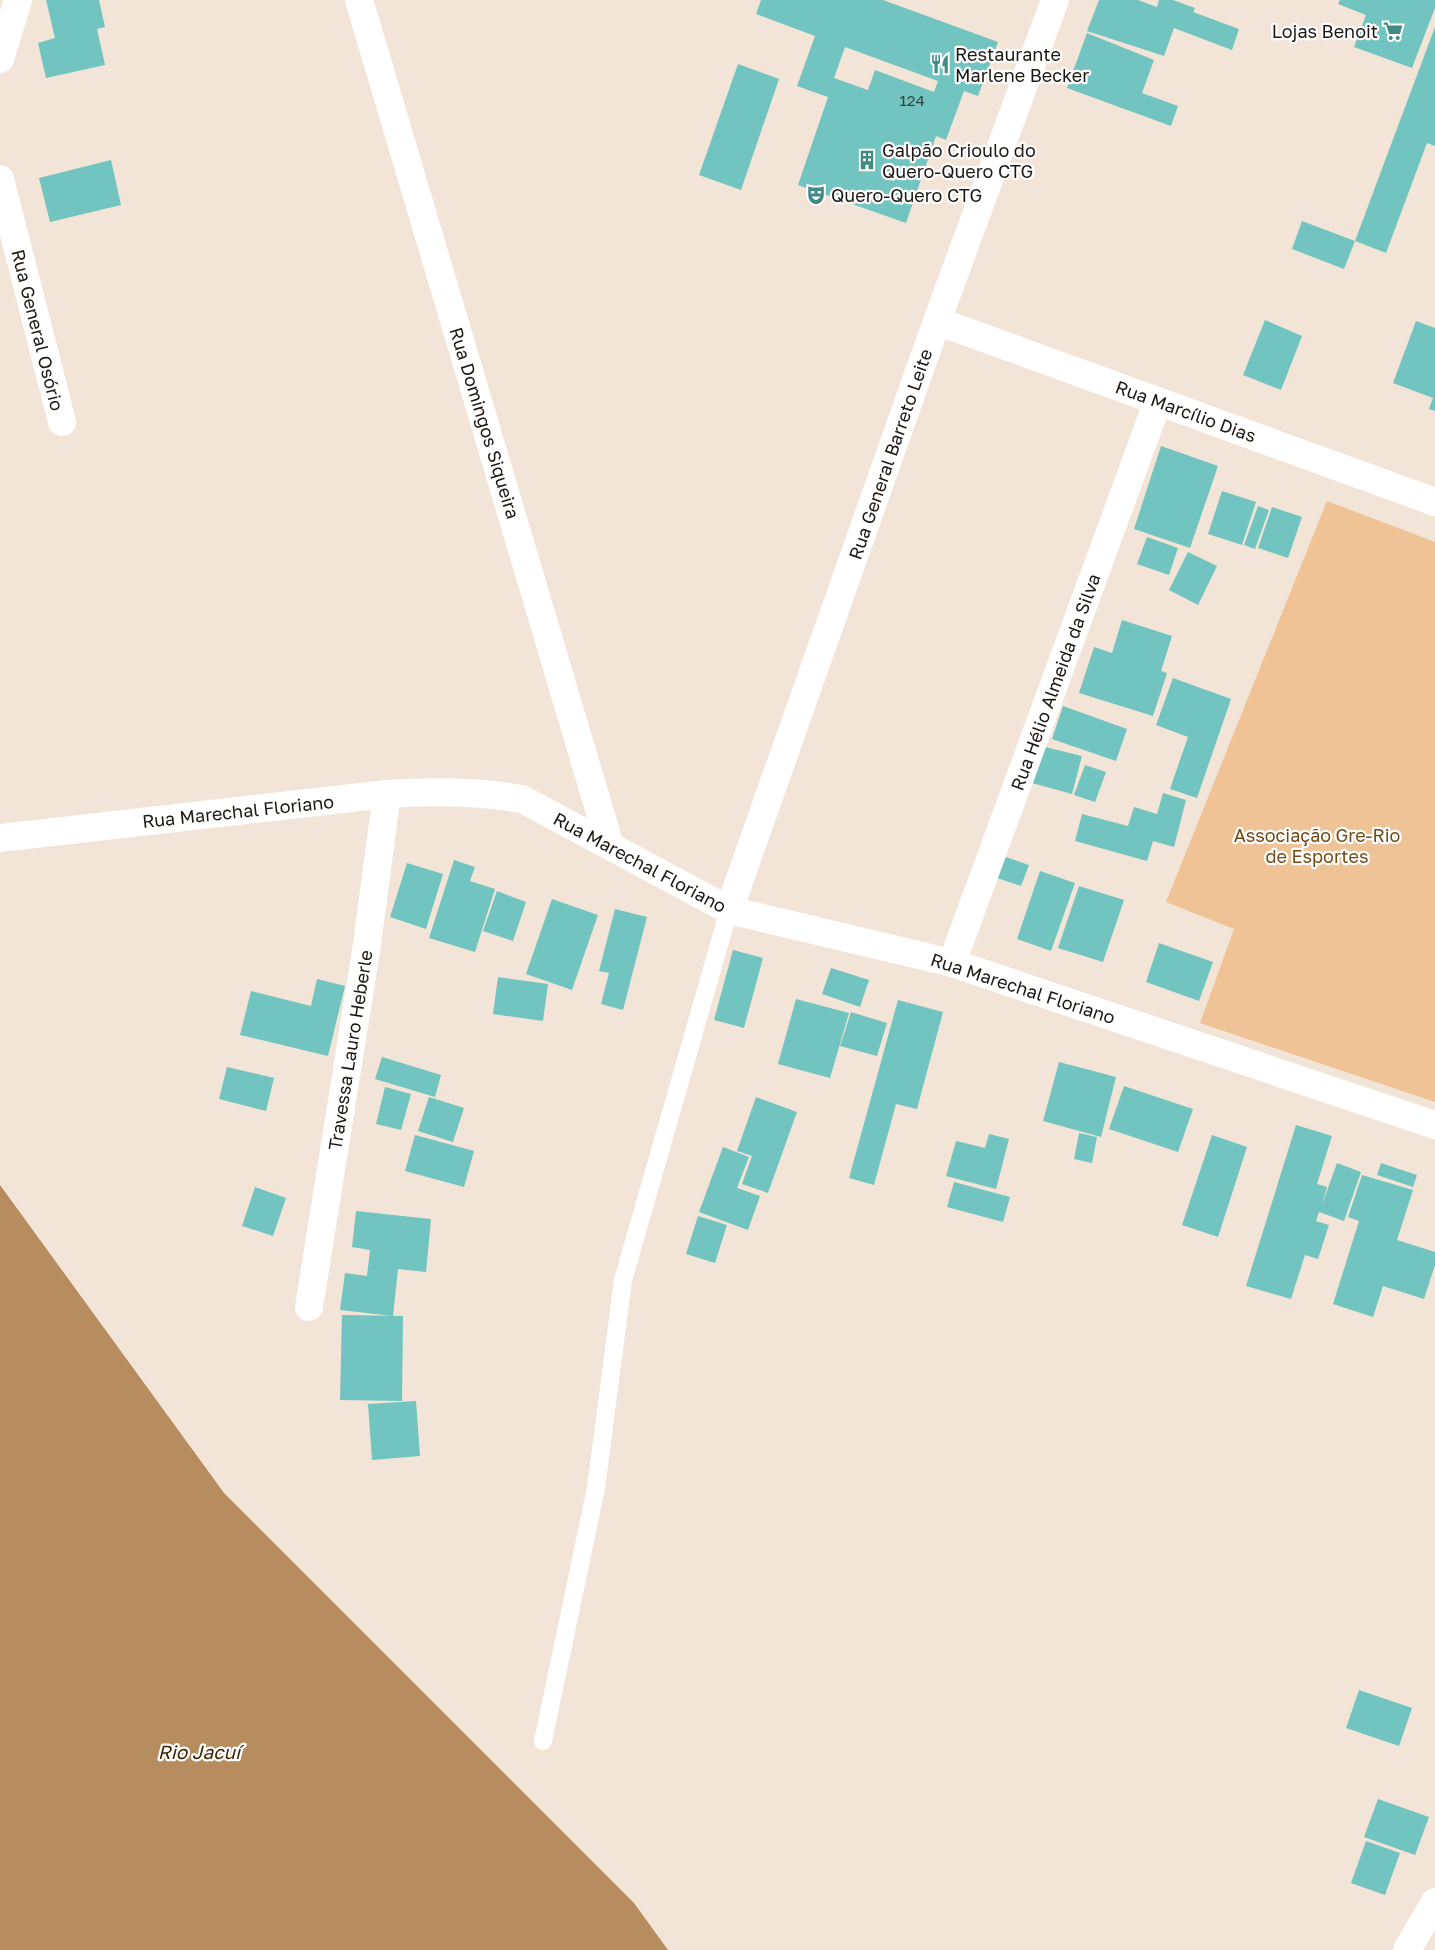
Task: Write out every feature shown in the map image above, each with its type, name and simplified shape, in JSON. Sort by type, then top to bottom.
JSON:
[{"type":"street","points":[[0,59],[18,0]]},
{"type":"street","name":"Rua Domingos Siqueira","points":[[359,0],[610,846]]},
{"type":"street","name":"Rua General Barreto Leite","points":[[729,910],[937,320],[1054,0]]},
{"type":"street","name":"Rua General Osório","points":[[0,179],[62,422]]},
{"type":"street","name":"Rua Marcílio Dias","points":[[937,320],[1435,502]]},
{"type":"street","name":"Rua Hélio Almeida da Silva","points":[[952,963],[1158,401]]},
{"type":"street","name":"Rua Marechal Floriano","points":[[0,838],[387,794],[438,791],[485,792],[522,799],[729,910],[952,963],[1435,1125]]},
{"type":"street","name":"Travessa Lauro Heberle","points":[[309,1306],[366,951],[387,794]]},
{"type":"street","points":[[1407,1950],[1435,1902]]},
{"type":"lane","points":[[543,1741],[596,1488],[623,1280],[729,910]]},
{"type":"green space","name":"Associação Gre-Rio de Esportes","points":[[1327,501],[1435,542],[1435,1102],[1200,1023],[1234,929],[1166,902]]},
{"type":"water","name":"Rio Jacuí","points":[[0,1185],[224,1493],[634,1903],[668,1950],[0,1950]]},
{"type":"building","points":[[46,0],[99,0],[105,27],[97,29],[105,65],[46,78],[38,43],[55,38]]},
{"type":"building","points":[[761,0],[883,0],[998,42],[978,96],[964,91],[946,140],[936,136],[906,223],[798,185],[828,97],[797,86],[815,36],[756,14]],"holes":[[[845,47],[938,81],[934,92],[875,70],[868,90],[834,78]]]},
{"type":"building","points":[[1099,0],[1138,0],[1157,7],[1159,0],[1173,0],[1195,8],[1193,12],[1239,29],[1232,50],[1174,28],[1164,56],[1087,31]]},
{"type":"building","name":"Lojas Benoit","points":[[1340,0],[1435,0],[1435,8],[1412,68],[1354,47],[1366,15],[1338,4]]},
{"type":"building","points":[[1435,27],[1435,146],[1427,143],[1386,253],[1355,241]]},
{"type":"building","points":[[1087,33],[1154,60],[1142,93],[1178,106],[1171,126],[1067,88]]},
{"type":"building","points":[[738,64],[779,79],[741,190],[699,175]]},
{"type":"building","points":[[111,160],[121,205],[50,222],[39,178]]},
{"type":"building","points":[[1302,221],[1355,241],[1344,269],[1292,249]]},
{"type":"building","points":[[1265,320],[1302,336],[1281,390],[1243,375]]},
{"type":"building","points":[[1416,321],[1435,328],[1435,411],[1429,409],[1433,398],[1393,383]]},
{"type":"building","points":[[1161,446],[1218,466],[1190,548],[1134,529]]},
{"type":"building","points":[[1222,491],[1256,502],[1242,545],[1208,534]]},
{"type":"building","points":[[1258,506],[1269,510],[1255,549],[1244,545]]},
{"type":"building","points":[[1272,507],[1302,517],[1288,558],[1258,548]]},
{"type":"building","points":[[1147,537],[1178,548],[1169,575],[1137,564]]},
{"type":"building","points":[[1188,552],[1217,566],[1198,605],[1169,590]]},
{"type":"building","points":[[1122,620],[1172,636],[1161,671],[1167,673],[1153,716],[1079,693],[1094,647],[1112,653]]},
{"type":"building","points":[[1173,678],[1231,699],[1197,798],[1170,789],[1188,737],[1156,725]]},
{"type":"building","points":[[1063,706],[1127,729],[1116,761],[1052,739]]},
{"type":"building","points":[[1041,746],[1082,756],[1072,794],[1032,783]]},
{"type":"building","points":[[1085,765],[1106,772],[1095,802],[1074,795]]},
{"type":"building","points":[[1163,793],[1186,800],[1174,847],[1153,841],[1147,861],[1075,841],[1082,814],[1128,826],[1134,807],[1157,814]]},
{"type":"building","points":[[1000,855],[1029,865],[1021,886],[994,877]]},
{"type":"building","points":[[454,860],[475,867],[470,881],[495,889],[475,952],[429,938]]},
{"type":"building","points":[[407,863],[443,874],[426,929],[390,917]]},
{"type":"building","points":[[1040,871],[1075,883],[1051,951],[1017,939]]},
{"type":"building","points":[[1079,886],[1124,900],[1103,962],[1058,948]]},
{"type":"building","points":[[497,891],[526,902],[513,941],[483,931]]},
{"type":"building","points":[[552,899],[598,915],[572,990],[526,974]]},
{"type":"building","points":[[615,909],[647,917],[623,1010],[601,1004],[609,973],[599,971]]},
{"type":"building","points":[[1159,943],[1213,962],[1199,1001],[1146,982]]},
{"type":"building","points":[[733,950],[763,958],[744,1028],[714,1020]]},
{"type":"building","points":[[831,968],[869,980],[860,1007],[822,994]]},
{"type":"building","points":[[498,977],[548,984],[543,1021],[493,1014]]},
{"type":"building","points":[[317,979],[345,986],[328,1056],[240,1035],[251,991],[311,1006]]},
{"type":"building","points":[[796,999],[849,1013],[830,1078],[778,1064]]},
{"type":"building","points":[[898,1000],[943,1012],[917,1109],[896,1104],[874,1185],[849,1178]]},
{"type":"building","points":[[851,1012],[887,1023],[877,1056],[840,1046]]},
{"type":"building","points":[[382,1057],[441,1075],[435,1097],[375,1079]]},
{"type":"building","points":[[1059,1062],[1116,1077],[1101,1137],[1043,1121]]},
{"type":"building","points":[[227,1067],[274,1078],[266,1111],[219,1099]]},
{"type":"building","points":[[1124,1086],[1193,1109],[1178,1152],[1109,1129]]},
{"type":"building","points":[[385,1087],[411,1094],[401,1130],[376,1124]]},
{"type":"building","points":[[429,1097],[464,1108],[453,1142],[418,1131]]},
{"type":"building","points":[[756,1097],[797,1112],[768,1193],[742,1184],[752,1156],[737,1151]]},
{"type":"building","points":[[1296,1125],[1332,1136],[1317,1184],[1327,1187],[1322,1205],[1337,1163],[1361,1172],[1344,1221],[1319,1212],[1316,1221],[1329,1225],[1318,1259],[1305,1255],[1291,1299],[1246,1286]]},
{"type":"building","points":[[1079,1133],[1097,1137],[1092,1163],[1074,1159]]},
{"type":"building","points":[[989,1134],[1009,1139],[996,1189],[946,1176],[956,1141],[985,1148]]},
{"type":"building","points":[[415,1135],[474,1151],[464,1187],[405,1171]]},
{"type":"building","points":[[1212,1135],[1247,1147],[1218,1237],[1182,1225]]},
{"type":"building","points":[[723,1147],[749,1157],[737,1188],[760,1196],[748,1230],[699,1212]]},
{"type":"building","points":[[1381,1163],[1417,1175],[1413,1187],[1377,1175]]},
{"type":"building","points":[[1362,1175],[1413,1190],[1397,1240],[1435,1252],[1435,1265],[1424,1299],[1383,1286],[1373,1317],[1333,1304],[1359,1221],[1348,1217]]},
{"type":"building","points":[[954,1182],[1010,1197],[1003,1222],[947,1207]]},
{"type":"building","points":[[255,1187],[286,1198],[273,1236],[242,1226]]},
{"type":"building","points":[[356,1211],[431,1219],[426,1272],[398,1269],[393,1316],[340,1310],[345,1273],[367,1276],[370,1250],[352,1247]]},
{"type":"building","points":[[698,1216],[727,1225],[715,1263],[686,1254]]},
{"type":"building","points":[[342,1315],[403,1316],[402,1401],[340,1400]]},
{"type":"building","points":[[416,1401],[420,1456],[372,1460],[368,1404]]},
{"type":"building","points":[[1359,1690],[1412,1708],[1399,1746],[1346,1728]]},
{"type":"building","points":[[1378,1799],[1429,1817],[1415,1855],[1364,1837]]},
{"type":"building","points":[[1366,1841],[1400,1853],[1385,1895],[1351,1883]]},
{"type":"place","name":"Lojas Benoit","points":[[1393,31]]},
{"type":"place","name":"Restaurante Marlene Becker","points":[[940,64]]},
{"type":"place","name":"Galpão Crioulo do Quero-Quero CTG","points":[[867,160]]},
{"type":"place","name":"Quero-Quero CTG","points":[[816,195]]}]
